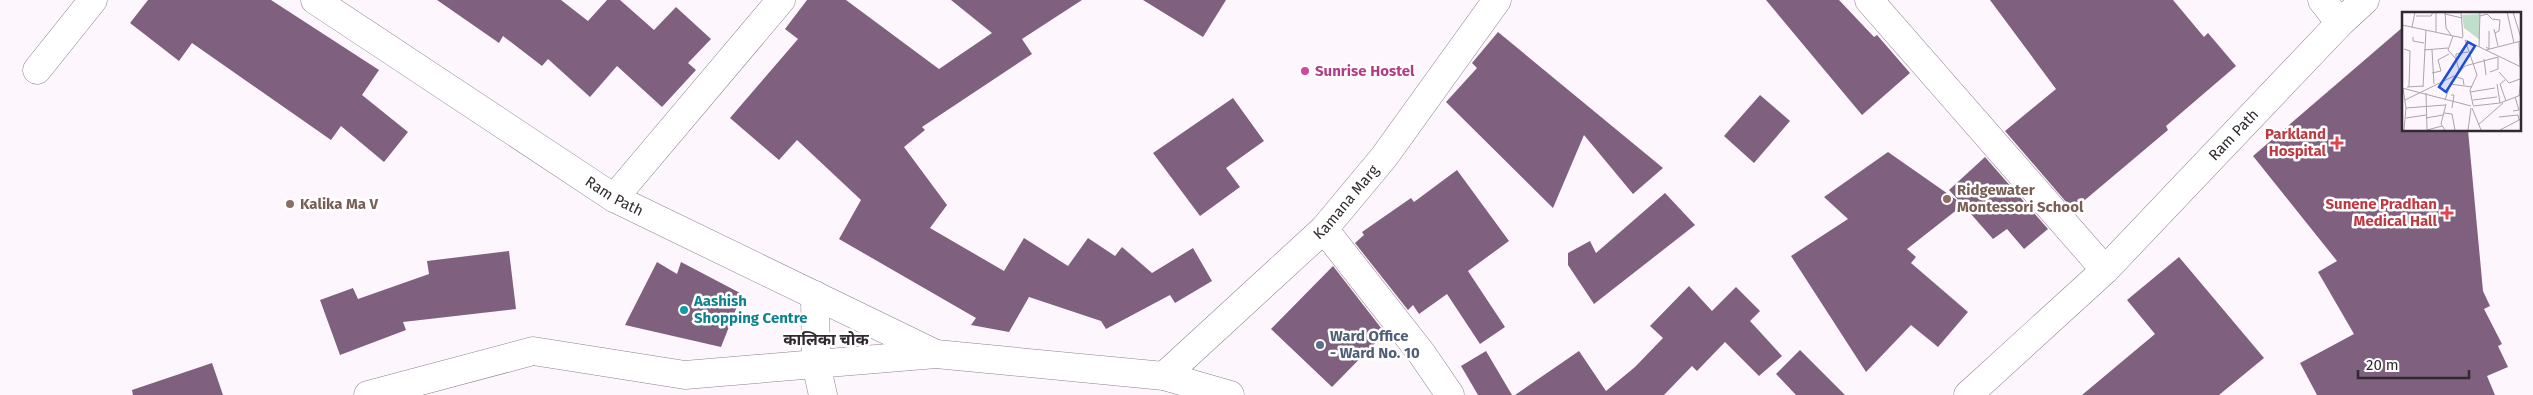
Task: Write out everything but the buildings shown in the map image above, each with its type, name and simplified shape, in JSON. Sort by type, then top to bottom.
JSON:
[{"type":"street","points":[[37,70],[93,0]]},
{"type":"street","name":"Ram Path","points":[[314,0],[614,198],[936,354]]},
{"type":"street","points":[[614,198],[780,0]]},
{"type":"street","name":"Kamana Marg","points":[[1164,376],[1324,229],[1384,157],[1497,0]]},
{"type":"street","points":[[1869,0],[2105,270]]},
{"type":"street","points":[[2322,0],[2340,23]]},
{"type":"street","name":"Ram Path","points":[[1968,395],[2105,270],[2340,23],[2365,0]]},
{"type":"street","points":[[1324,229],[1422,354],[1450,395]]},
{"type":"street","points":[[815,295],[816,364],[823,395]]},
{"type":"street","points":[[368,395],[412,389],[533,351],[684,375],[936,354],[1164,376],[1230,395]]},
{"type":"place","name":"Sunrise Hostel","points":[[1305,71]]},
{"type":"place","name":"Parkland Hospital","points":[[2337,143]]},
{"type":"place","name":"Ridgewater Montessori School","points":[[1947,199]]},
{"type":"place","name":"Kalika Ma V","points":[[290,204]]},
{"type":"place","name":"Sunene Pradhan Medical Hall","points":[[2447,213]]},
{"type":"place","name":"Aashish Shopping Centre","points":[[684,310]]},
{"type":"place","name":"Ward Office - Ward No. 10","points":[[1320,345]]},
{"type":"district","name":"कालिका चोक","points":[[826,339]]}]
